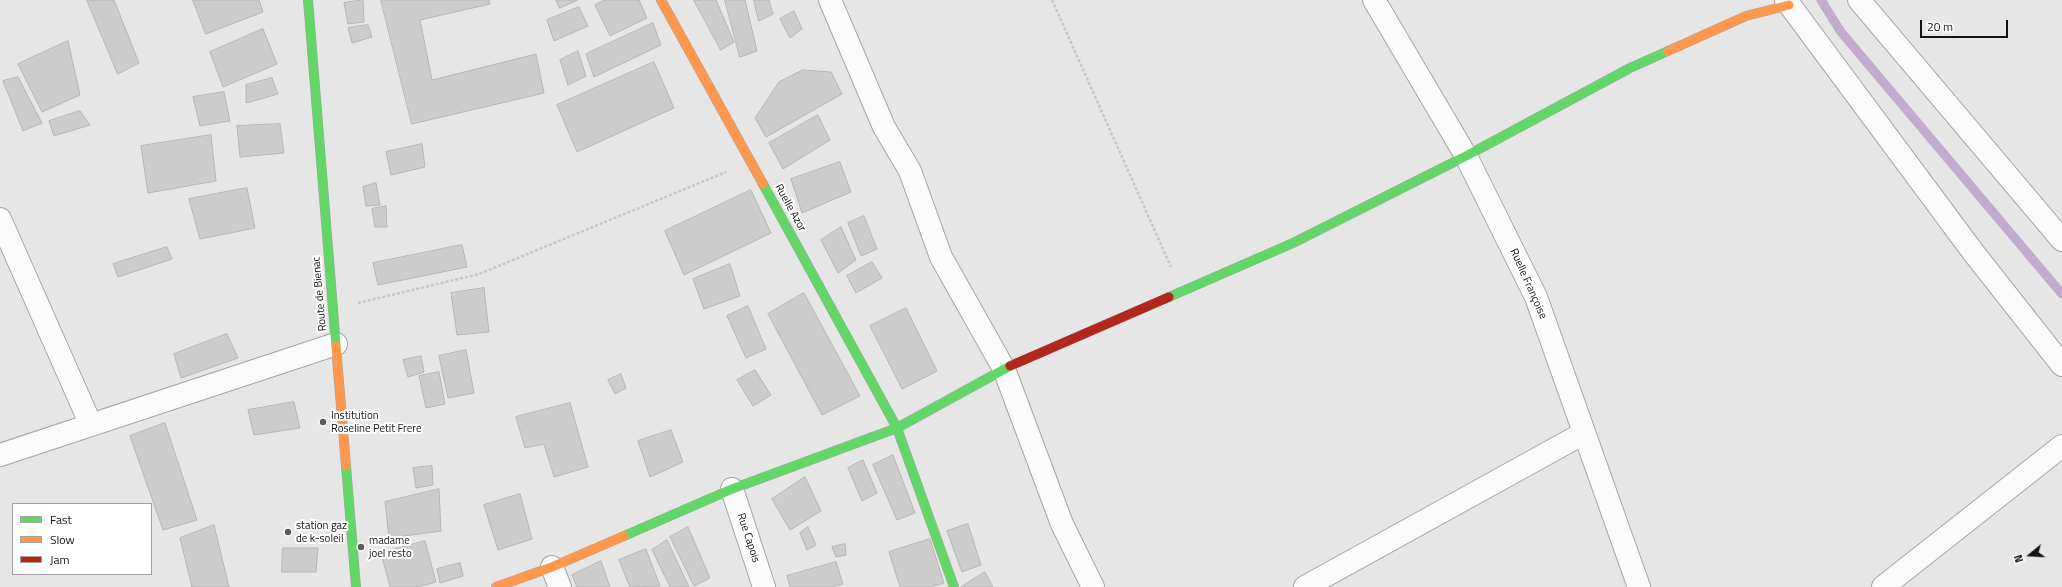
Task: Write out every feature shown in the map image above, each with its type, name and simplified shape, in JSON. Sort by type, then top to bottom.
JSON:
[{"type":"street","name":"Route de Bienac","points":[[308,0],[356,587]]},
{"type":"street","name":"Ruelle Azor","points":[[661,0],[897,428],[954,587]]},
{"type":"street","points":[[830,0],[884,127],[910,171],[940,257],[1004,370],[1062,524],[1093,587]]},
{"type":"street","name":"Ruelle Françoise","points":[[1374,0],[1466,156],[1536,297],[1640,587]]},
{"type":"street","points":[[1859,0],[2062,240]]},
{"type":"street","points":[[496,587],[552,567],[732,489],[897,428],[1004,370],[1293,243],[1466,156],[1630,68],[1746,16],[1788,3],[1974,252],[2062,365]]},
{"type":"street","points":[[0,219],[91,425]]},
{"type":"street","points":[[0,455],[336,344]]},
{"type":"street","points":[[1305,587],[1584,433]]},
{"type":"street","points":[[1883,587],[2062,446]]},
{"type":"street","name":"Rue Capois","points":[[732,489],[764,587]]},
{"type":"street","points":[[552,567],[560,587]]},
{"type":"path","points":[[1052,0],[1182,291]]},
{"type":"path","points":[[333,309],[479,274],[750,162]]},
{"type":"building","points":[[87,0],[114,0],[139,63],[118,74]]},
{"type":"building","points":[[193,0],[259,0],[263,12],[206,34]]},
{"type":"building","points":[[363,0],[364,22],[348,24],[344,3]]},
{"type":"building","points":[[381,0],[489,0],[490,4],[420,20],[432,80],[536,54],[544,93],[412,124]]},
{"type":"building","points":[[556,0],[578,0],[560,8]]},
{"type":"building","points":[[605,0],[639,0],[647,18],[610,36],[595,5]]},
{"type":"building","points":[[694,0],[716,0],[734,42],[721,50]]},
{"type":"building","points":[[725,0],[745,0],[757,51],[740,57]]},
{"type":"building","points":[[754,0],[769,0],[773,14],[759,21]]},
{"type":"building","points":[[579,7],[588,26],[554,41],[547,20]]},
{"type":"building","points":[[794,11],[802,29],[790,38],[780,19]]},
{"type":"building","points":[[653,23],[661,45],[594,77],[586,54]]},
{"type":"building","points":[[368,25],[372,37],[352,43],[348,28]]},
{"type":"building","points":[[263,29],[277,64],[223,87],[210,52]]},
{"type":"building","points":[[68,41],[80,95],[42,112],[18,64]]},
{"type":"building","points":[[578,51],[586,76],[568,85],[560,60]]},
{"type":"building","points":[[654,62],[674,108],[577,152],[557,105]]},
{"type":"building","points":[[803,70],[831,72],[842,94],[766,137],[755,118],[779,82]]},
{"type":"building","points":[[18,77],[42,123],[23,131],[3,81]]},
{"type":"building","points":[[272,78],[278,94],[246,103],[246,85]]},
{"type":"building","points":[[224,92],[230,121],[200,126],[193,97]]},
{"type":"building","points":[[80,111],[90,125],[54,136],[49,121]]},
{"type":"building","points":[[818,115],[830,140],[783,169],[769,143]]},
{"type":"building","points":[[280,124],[284,153],[240,157],[237,126]]},
{"type":"building","points":[[211,135],[216,181],[148,193],[141,146]]},
{"type":"building","points":[[422,144],[425,167],[391,175],[386,152]]},
{"type":"building","points":[[840,162],[851,192],[802,213],[791,179]]},
{"type":"building","points":[[376,183],[380,205],[366,206],[363,187]]},
{"type":"building","points":[[247,188],[255,228],[200,239],[189,199]]},
{"type":"building","points":[[751,190],[771,233],[684,275],[665,231]]},
{"type":"building","points":[[386,206],[387,227],[375,227],[372,209]]},
{"type":"building","points":[[864,216],[877,249],[861,256],[848,223]]},
{"type":"building","points":[[841,227],[856,260],[838,273],[821,240]]},
{"type":"building","points":[[462,245],[467,267],[378,285],[373,263]]},
{"type":"building","points":[[167,247],[172,259],[118,277],[113,264]]},
{"type":"building","points":[[872,262],[882,278],[856,293],[847,276]]},
{"type":"building","points":[[730,264],[740,296],[704,309],[693,279]]},
{"type":"building","points":[[484,288],[489,332],[457,335],[451,293]]},
{"type":"building","points":[[804,293],[860,396],[822,415],[768,314]]},
{"type":"building","points":[[748,306],[766,349],[746,358],[727,316]]},
{"type":"building","points":[[906,308],[937,371],[902,389],[870,326]]},
{"type":"building","points":[[227,334],[238,358],[181,378],[174,354]]},
{"type":"building","points":[[466,350],[474,393],[448,398],[439,356]]},
{"type":"building","points":[[421,356],[424,372],[408,377],[403,360]]},
{"type":"building","points":[[755,370],[771,395],[753,406],[737,380]]},
{"type":"building","points":[[439,372],[445,404],[426,408],[419,376]]},
{"type":"building","points":[[621,374],[626,388],[615,394],[608,380]]},
{"type":"building","points":[[294,402],[300,428],[254,435],[248,410]]},
{"type":"building","points":[[570,403],[588,467],[554,477],[544,444],[525,448],[516,417]]},
{"type":"building","points":[[165,423],[197,520],[163,530],[130,436]]},
{"type":"building","points":[[671,430],[683,462],[650,477],[638,441]]},
{"type":"building","points":[[893,455],[915,513],[897,520],[873,465]]},
{"type":"building","points":[[863,460],[877,493],[862,501],[848,468]]},
{"type":"building","points":[[432,466],[433,485],[416,488],[413,468]]},
{"type":"building","points":[[805,477],[821,511],[790,530],[772,499]]},
{"type":"building","points":[[439,489],[441,531],[389,538],[385,502]]},
{"type":"building","points":[[520,494],[532,539],[498,550],[484,505]]},
{"type":"building","points":[[968,524],[981,565],[962,572],[947,531]]},
{"type":"building","points":[[214,525],[229,587],[192,587],[180,538]]},
{"type":"building","points":[[688,527],[710,578],[694,586],[670,537]]},
{"type":"building","points":[[808,527],[816,545],[807,550],[800,533]]},
{"type":"building","points":[[930,539],[944,583],[930,587],[900,587],[889,552]]},
{"type":"building","points":[[667,540],[689,587],[670,587],[652,550]]},
{"type":"building","points":[[425,541],[436,582],[418,587],[390,587],[381,553]]},
{"type":"building","points":[[845,544],[846,555],[836,557],[832,547]]},
{"type":"building","points":[[283,548],[318,548],[316,572],[282,572]]},
{"type":"building","points":[[646,549],[660,586],[630,587],[619,560]]},
{"type":"building","points":[[601,561],[610,587],[577,587],[572,575]]},
{"type":"building","points":[[836,562],[843,584],[831,587],[790,587],[787,576]]},
{"type":"building","points":[[460,563],[463,576],[440,583],[437,569]]},
{"type":"building","points":[[985,572],[993,587],[961,587]]},
{"type":"waterway","points":[[1821,0],[1841,32],[2062,294]]},
{"type":"traffic: fast","points":[[308,0],[336,346]]},
{"type":"traffic: fast","points":[[1169,297],[1293,243],[1466,156],[1630,68],[1668,51]]},
{"type":"traffic: fast","points":[[763,184],[897,428],[954,587]]},
{"type":"traffic: fast","points":[[624,536],[732,489],[897,428],[1010,366]]},
{"type":"traffic: fast","points":[[346,466],[356,587]]},
{"type":"traffic: slow","points":[[661,0],[763,184]]},
{"type":"traffic: slow","points":[[1668,51],[1746,16],[1789,5]]},
{"type":"traffic: slow","points":[[336,346],[346,466]]},
{"type":"traffic: slow","points":[[496,587],[552,567],[624,536]]},
{"type":"traffic: jam","points":[[1010,366],[1169,297]]},
{"type":"place","name":"Institution Roseline Petit Frere","points":[[323,422]]},
{"type":"place","name":"station gaz de k-soleil","points":[[288,532]]},
{"type":"place","name":"madame joel resto","points":[[361,547]]}]
